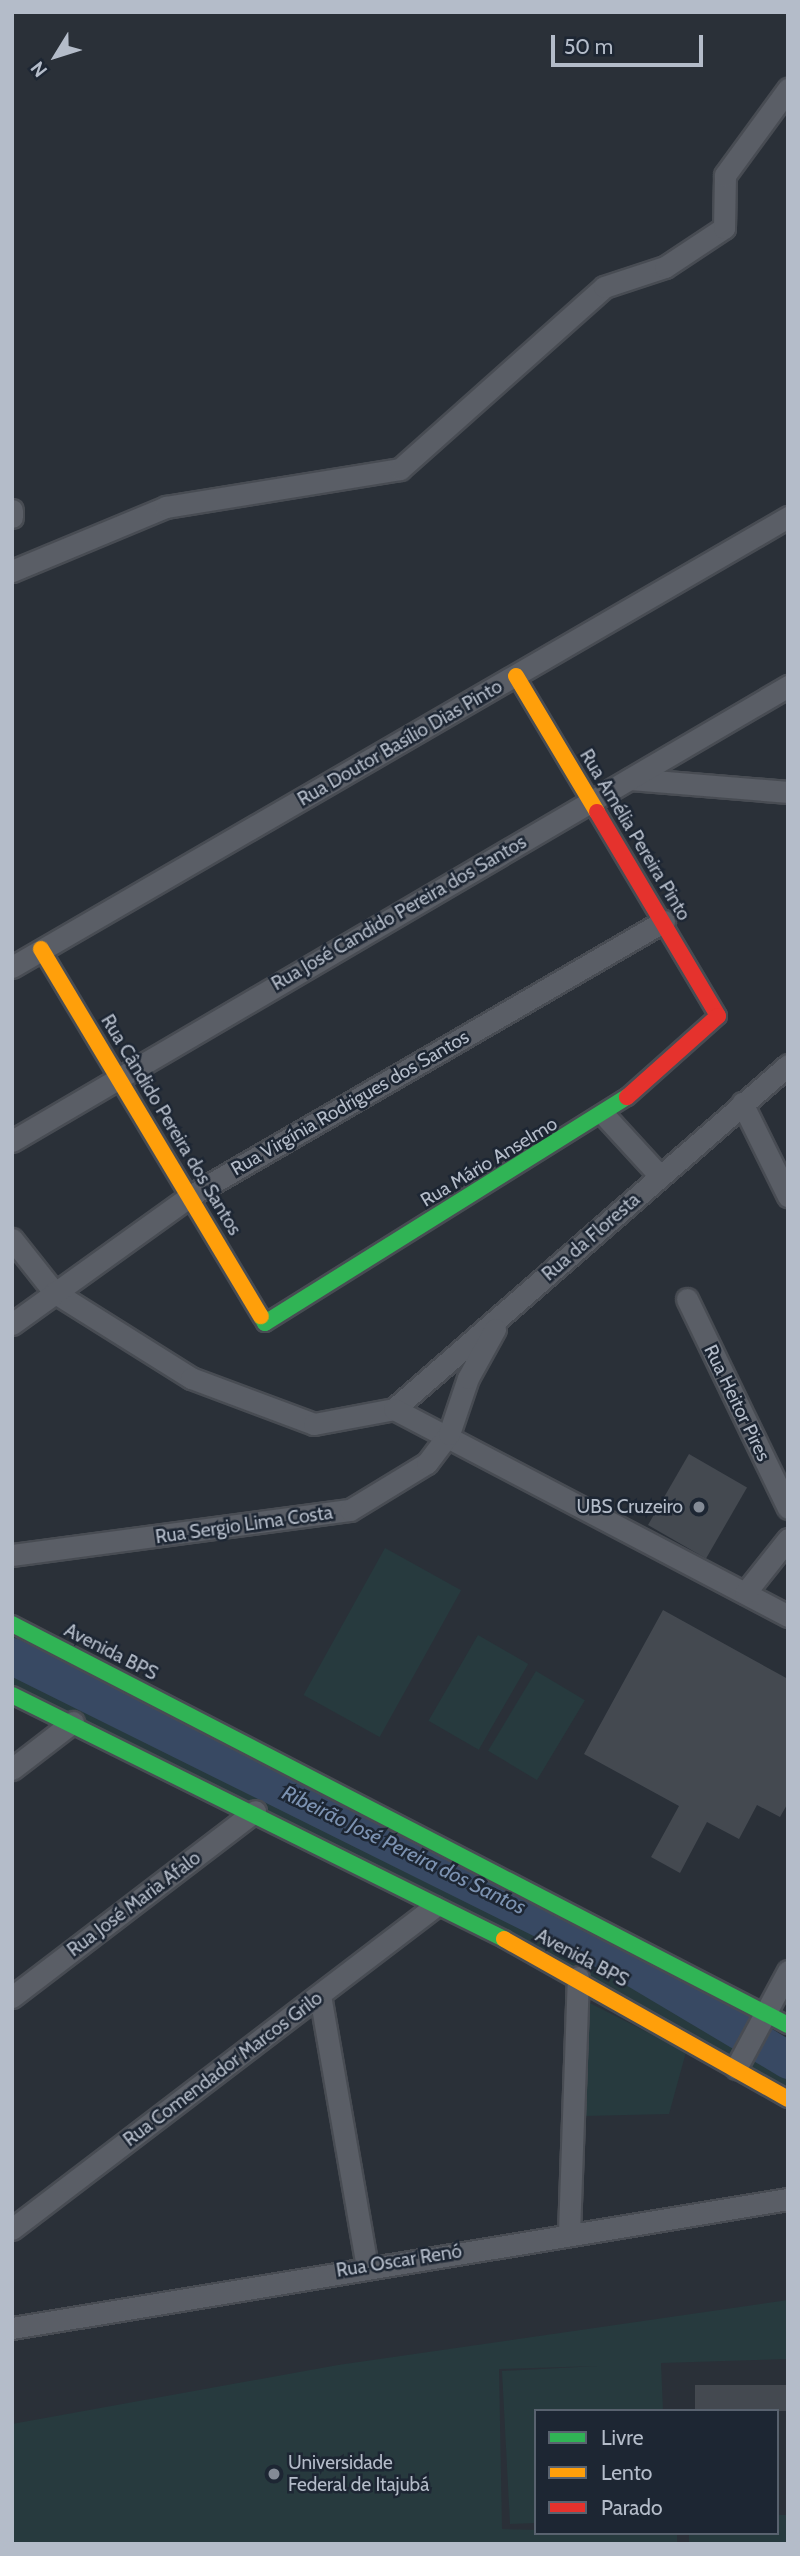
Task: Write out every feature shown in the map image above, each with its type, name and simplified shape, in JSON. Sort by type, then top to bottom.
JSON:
[{"type":"main road","name":"Rua Amélia Pereira Pinto","points":[[516,676],[718,1016]]},
{"type":"main road","name":"Rua Cândido Pereira dos Santos","points":[[41,949],[265,1323]]},
{"type":"main road","name":"Rua Mário Anselmo","points":[[265,1323],[605,1116],[718,1016]]},
{"type":"main road","name":"Avenida BPS","points":[[12,1624],[763,2016],[788,2025]]},
{"type":"main road","name":"Avenida BPS","points":[[12,1695],[255,1811],[434,1907],[578,1978],[788,2099]]},
{"type":"street","points":[[12,572],[166,507],[400,469],[604,287],[665,267],[724,228],[725,175],[788,89]]},
{"type":"street","points":[[12,510],[12,517]]},
{"type":"street","name":"Rua Doutor Basílio Dias Pinto","points":[[12,967],[788,517]]},
{"type":"street","name":"Rua José Candido Pereira dos Santos","points":[[12,1141],[788,686]]},
{"type":"street","points":[[630,779],[788,792]]},
{"type":"street","name":"Rua Virgínia Rodrigues dos Santos","points":[[12,1324],[190,1196],[664,921]]},
{"type":"street","name":"Rua da Floresta","points":[[394,1409],[788,1065]]},
{"type":"street","points":[[742,1103],[788,1196]]},
{"type":"street","points":[[605,1116],[660,1176]]},
{"type":"street","points":[[12,1239],[54,1292],[191,1378],[314,1424],[394,1409],[449,1434],[788,1616]]},
{"type":"street","name":"Rua Heitor Pires","points":[[687,1299],[788,1508]]},
{"type":"street","name":"Rua Sergio Lima Costa","points":[[12,1555],[349,1510],[427,1463],[449,1434],[468,1378],[503,1315]]},
{"type":"street","points":[[745,1593],[788,1539]]},
{"type":"street","points":[[12,1769],[73,1723]]},
{"type":"street","name":"Rua José Maria Afalo","points":[[12,1997],[255,1811]]},
{"type":"street","name":"Rua Comendador Marcos Grilo","points":[[12,2229],[434,1907]]},
{"type":"street","points":[[736,2068],[788,1971]]},
{"type":"street","points":[[569,2233],[578,1978]]},
{"type":"street","points":[[320,1995],[367,2266]]},
{"type":"street","name":"Rua Oscar Renó","points":[[12,2328],[367,2266],[788,2199]]},
{"type":"green space","points":[[385,1548],[461,1590],[380,1737],[304,1695]]},
{"type":"green space","points":[[12,1634],[752,2011],[727,2060],[12,1696]]},
{"type":"green space","points":[[478,1635],[528,1664],[479,1750],[428,1721]]},
{"type":"green space","points":[[536,1671],[585,1700],[537,1780],[488,1751]]},
{"type":"green space","points":[[588,2002],[686,2052],[669,2114],[585,2116]]},
{"type":"green space","points":[[769,2026],[788,2041],[788,2090],[751,2068]]},
{"type":"green space","name":"Universidade Federal de Itajubá","points":[[788,2300],[788,2359],[661,2363],[663,2409],[534,2409],[534,2523],[510,2524],[502,2371],[598,2366],[499,2369],[502,2529],[534,2530],[534,2535],[677,2535],[677,2544],[12,2544],[12,2424],[338,2365]]},
{"type":"green space","points":[[779,2515],[788,2515],[788,2542],[689,2544],[689,2535],[779,2535]]},
{"type":"building","name":"UBS Cruzeiro","points":[[689,1454],[747,1488],[706,1559],[648,1525]]},
{"type":"building","points":[[663,1610],[788,1679],[788,1803],[780,1817],[757,1805],[739,1839],[707,1822],[680,1873],[651,1857],[679,1806],[584,1754]]},
{"type":"building","points":[[695,2385],[788,2385],[788,2411],[695,2409]]},
{"type":"waterway","name":"Ribeirão José Pereira dos Santos","points":[[12,1656],[602,1949],[788,2060]]},
{"type":"traffic: fast","points":[[261,1316],[265,1323],[627,1097]]},
{"type":"traffic: fast","points":[[12,1624],[788,2025]]},
{"type":"traffic: fast","points":[[12,1695],[504,1939]]},
{"type":"traffic: slow","points":[[516,676],[597,812]]},
{"type":"traffic: slow","points":[[41,949],[261,1316]]},
{"type":"traffic: slow","points":[[504,1939],[788,2099]]},
{"type":"traffic: jam","points":[[597,812],[718,1016],[627,1097]]},
{"type":"place","name":"UBS Cruzeiro","points":[[699,1507]]},
{"type":"place","name":"Universidade Federal de Itajubá","points":[[274,2474]]}]
